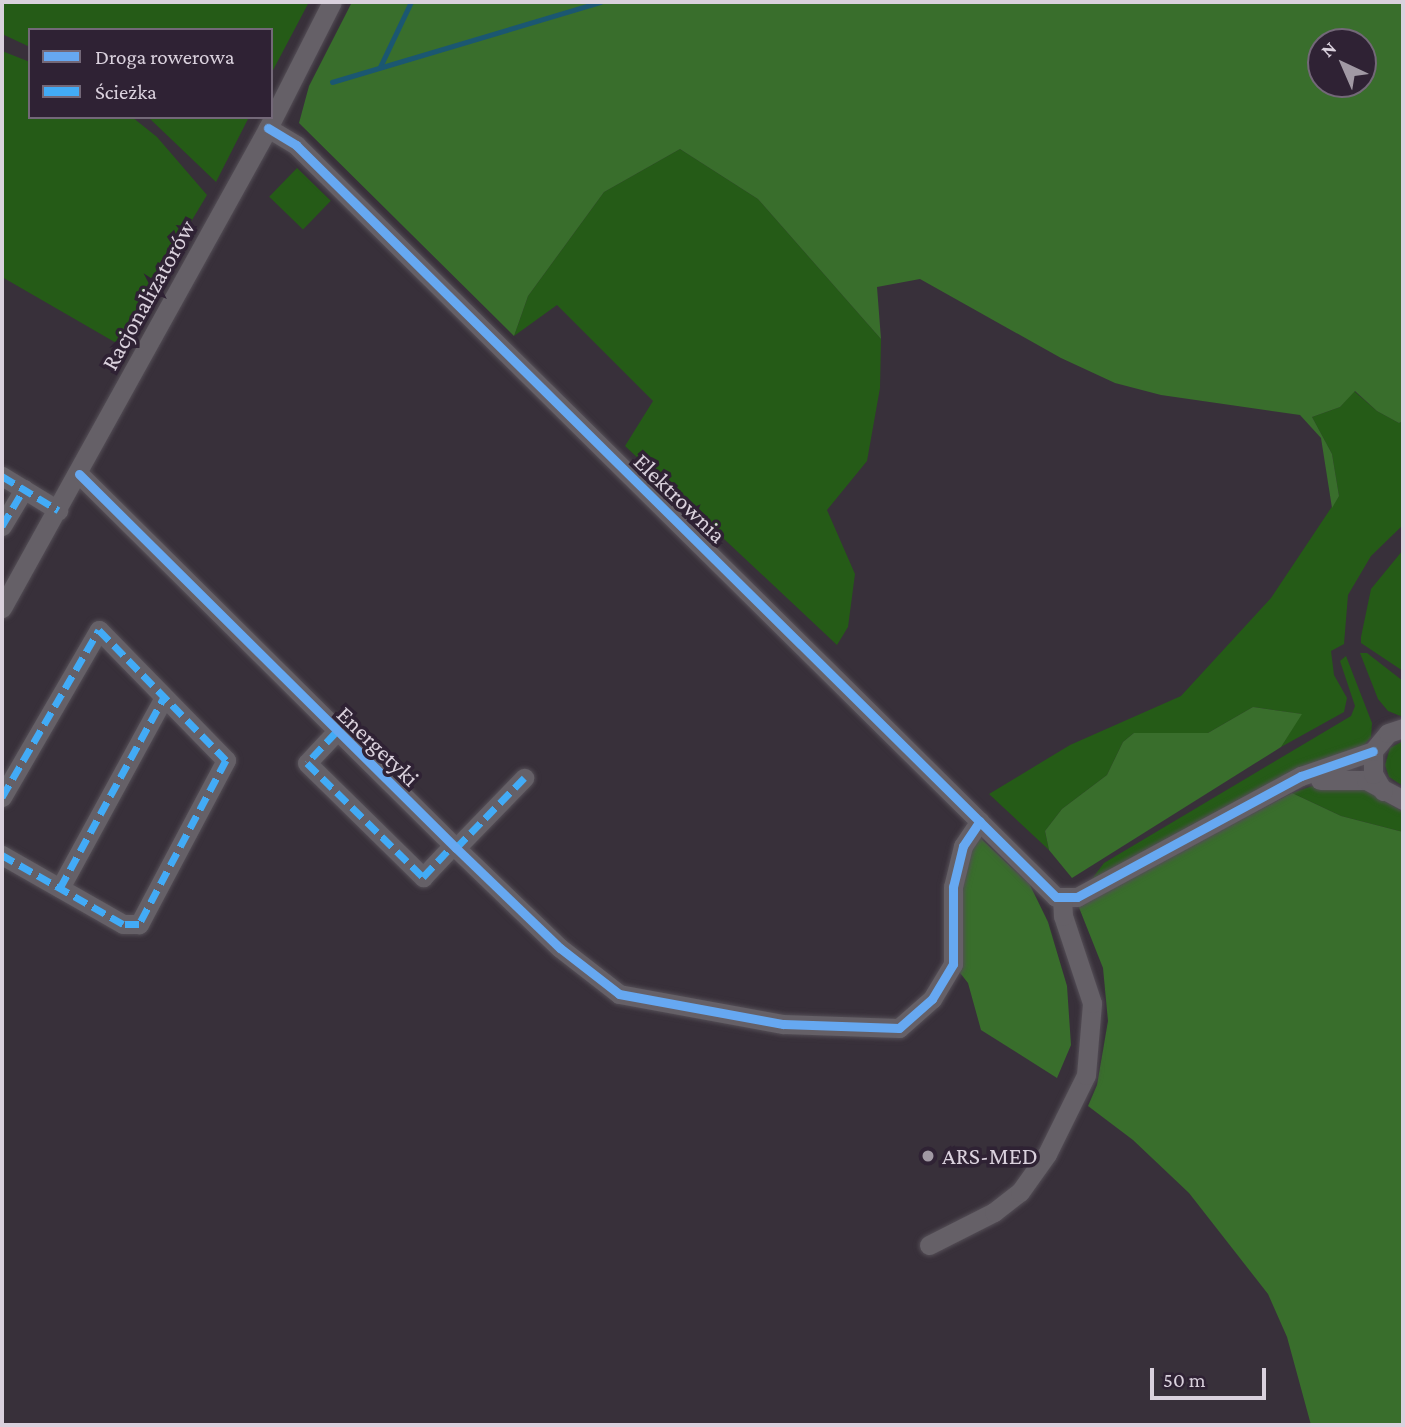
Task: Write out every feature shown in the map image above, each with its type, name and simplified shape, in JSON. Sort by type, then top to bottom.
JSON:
[{"type":"street","name":"Racjonalizatorów","points":[[273,118],[332,2]]},
{"type":"street","name":"Racjonalizatorów","points":[[2,608],[79,474],[273,119]]},
{"type":"street","name":"Elektrownia","points":[[268,128],[296,145],[980,821],[1062,898]]},
{"type":"street","name":"Energetyki","points":[[79,474],[336,732],[454,846],[561,948],[619,994],[646,1002],[783,1024],[899,1028],[932,999],[953,964],[953,887],[963,846],[980,821]]},
{"type":"street","points":[[2,476],[58,510]]},
{"type":"street","points":[[2,526],[24,489]]},
{"type":"street","points":[[2,797],[99,630],[226,761],[139,924],[124,924],[2,855]]},
{"type":"street","points":[[60,888],[164,697]]},
{"type":"street","points":[[929,1245],[1009,1202],[1047,1154],[1086,1074],[1093,1027],[1086,978],[1066,925],[1062,898],[1077,897],[1301,776],[1373,751],[1388,733],[1403,728]]},
{"type":"street","points":[[336,732],[307,763],[422,877],[524,778]]},
{"type":"street","points":[[1373,751],[1373,774],[1395,796]]},
{"type":"street","points":[[1282,787],[1346,778],[1366,780],[1395,796]]},
{"type":"green space","points":[[2,2],[309,2],[273,70],[273,28],[28,28],[28,46],[2,34]]},
{"type":"green space","points":[[352,2],[1403,2],[1403,421],[1399,423],[1377,411],[1355,391],[1340,407],[1312,417],[1332,454],[1339,496],[1332,508],[1321,438],[1300,415],[1161,395],[1115,383],[1061,358],[920,279],[877,287],[881,339],[758,199],[680,149],[604,192],[528,296],[514,336],[299,123],[309,86]]},
{"type":"green space","points":[[2,51],[28,61],[28,119],[134,119],[157,137],[207,195],[118,344],[2,277]]},
{"type":"green space","points":[[150,119],[248,119],[216,182]]},
{"type":"green space","points":[[680,149],[758,199],[881,339],[880,388],[867,461],[827,510],[855,574],[848,627],[837,645],[625,446],[653,401],[557,305],[514,336],[528,296],[604,192]]},
{"type":"green space","points":[[297,168],[331,201],[303,229],[269,197]]},
{"type":"green space","points":[[1354,391],[1377,411],[1399,423],[1403,421],[1403,525],[1371,556],[1348,595],[1344,644],[1331,651],[1334,675],[1347,698],[1344,712],[1281,747],[1301,714],[1253,707],[1208,733],[1134,733],[1123,742],[1107,775],[1062,809],[1045,831],[1049,850],[989,794],[1070,745],[1181,696],[1271,598],[1339,496],[1332,454],[1312,417],[1340,407]]},
{"type":"green space","points":[[1403,550],[1403,671],[1361,643],[1361,637],[1371,589]]},
{"type":"green space","points":[[1360,653],[1367,653],[1403,681],[1403,717],[1388,711],[1378,699]]},
{"type":"green space","points":[[1346,656],[1372,723],[1371,737],[1360,750],[1091,880],[1104,863],[1351,716],[1355,706],[1340,661]]},
{"type":"green space","points":[[1253,707],[1302,714],[1281,747],[1072,878],[1049,850],[1045,831],[1062,809],[1107,775],[1123,742],[1134,733],[1208,733]]},
{"type":"green space","points":[[1403,741],[1403,786],[1389,777],[1385,765],[1390,748]]},
{"type":"green space","points":[[1321,783],[1365,789],[1403,812],[1403,832],[1341,816],[1292,793]]},
{"type":"green space","points":[[1292,793],[1341,816],[1403,832],[1403,1425],[1311,1425],[1287,1337],[1268,1294],[1189,1193],[1133,1140],[1088,1106],[1097,1085],[1108,1021],[1103,968],[1078,905]]},
{"type":"green space","points":[[973,831],[1030,885],[1048,922],[1067,986],[1071,1045],[1057,1078],[981,1030],[968,983],[953,964],[949,930]]},
{"type":"waterway","points":[[380,67],[411,2]]},
{"type":"waterway","points":[[332,82],[600,2]]},
{"type":"marked path","points":[[2,476],[58,510]]},
{"type":"marked path","points":[[2,526],[24,489]]},
{"type":"marked path","points":[[2,797],[99,630],[226,760],[139,924],[123,924],[2,855]]},
{"type":"marked path","points":[[60,888],[164,697]]},
{"type":"marked path","points":[[336,732],[307,763],[423,877],[453,845]]},
{"type":"marked path","points":[[456,848],[524,778]]},
{"type":"cycle path","points":[[268,128],[296,145],[1056,897],[1077,897],[1301,776],[1373,751]]},
{"type":"cycle path","points":[[79,474],[456,848],[560,948],[619,994],[783,1024],[899,1028],[932,999],[953,964],[953,887],[963,846],[980,821]]},
{"type":"place","name":"ARS-MED","points":[[928,1156]]}]
